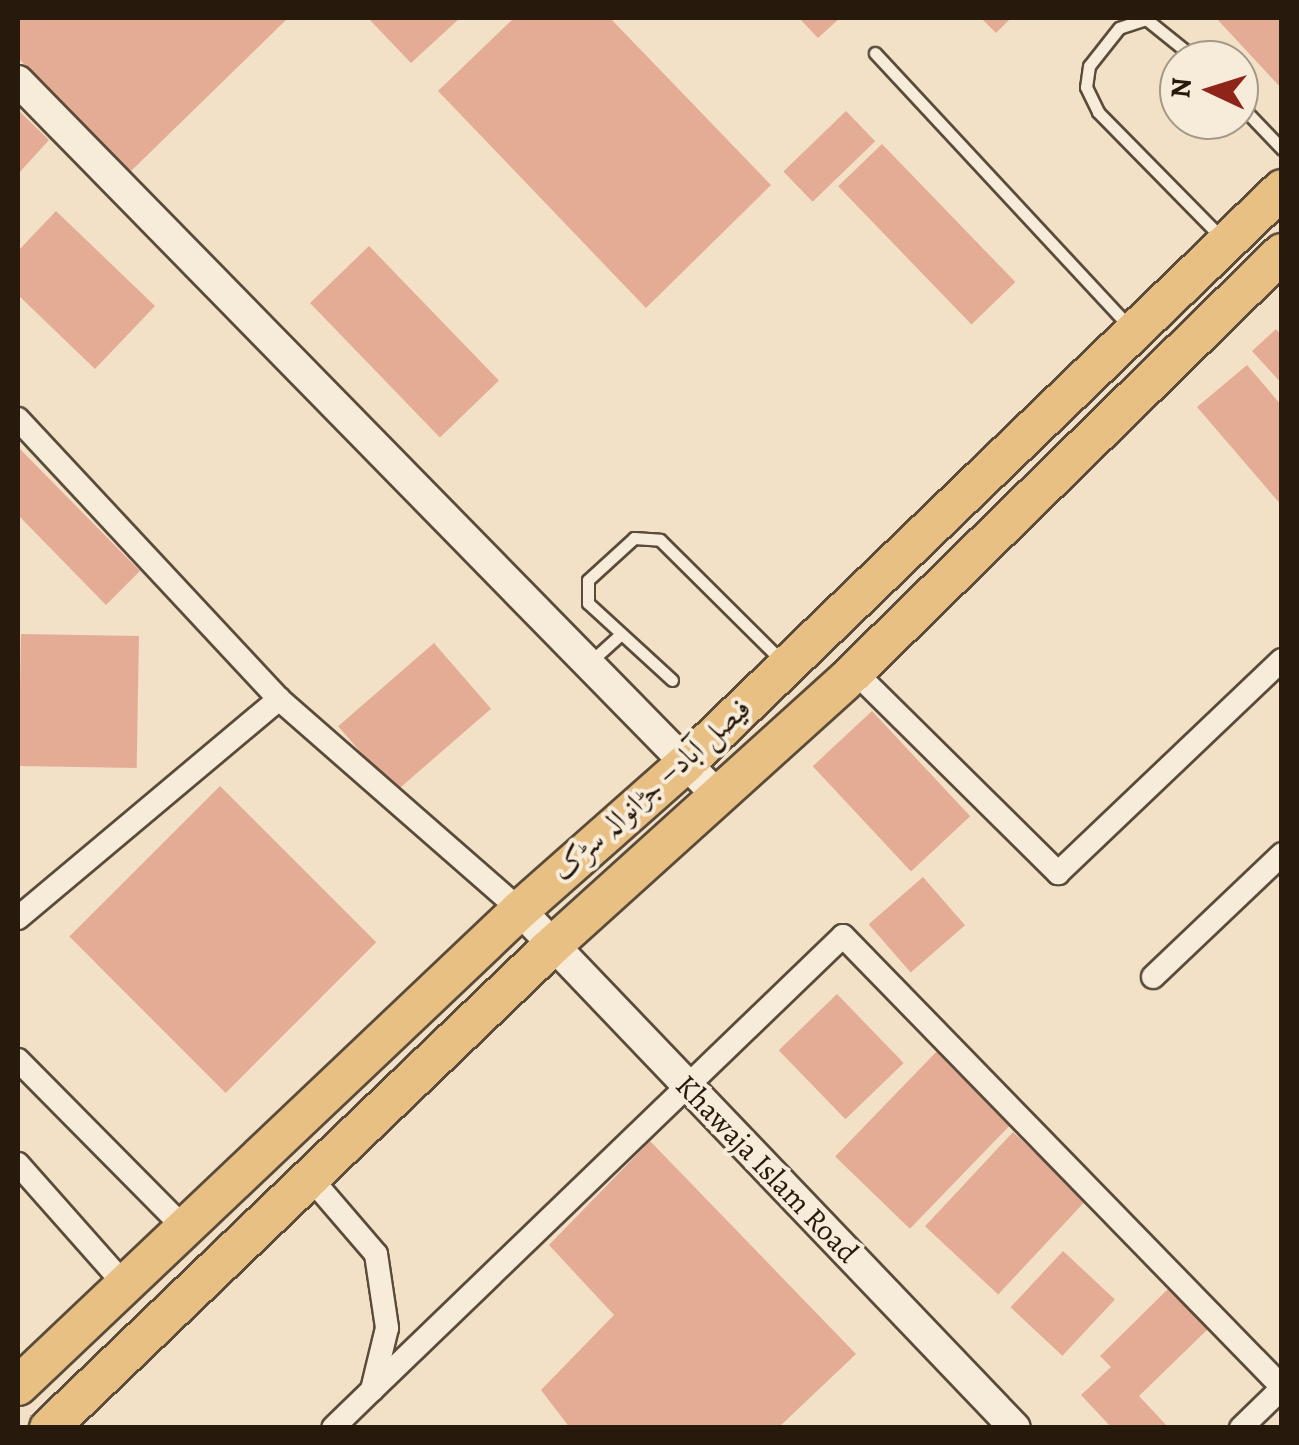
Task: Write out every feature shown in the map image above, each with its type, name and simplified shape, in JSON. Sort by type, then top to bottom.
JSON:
[{"type":"main road","name":"فیصل آباد– جڑانوالہ سڑک","points":[[18,1386],[520,910],[687,762],[1282,189]]},
{"type":"main road","name":"فیصل آباد– جڑانوالہ سڑک","points":[[49,1428],[308,1174],[553,944],[854,672],[1282,253]]},
{"type":"street","points":[[18,81],[718,796]]},
{"type":"street","points":[[18,419],[279,698],[520,910]]},
{"type":"street","points":[[854,672],[1058,873],[1282,660]]},
{"type":"street","points":[[18,918],[279,698]]},
{"type":"street","points":[[1152,976],[1282,854]]},
{"type":"street","name":"Khawaja Islam Road","points":[[520,910],[1014,1428]]},
{"type":"street","points":[[333,1428],[833,941],[854,940],[1282,1388],[1241,1428]]},
{"type":"street","points":[[18,1060],[182,1228]]},
{"type":"street","points":[[18,1164],[124,1284]]},
{"type":"street","points":[[308,1174],[376,1254],[387,1328],[372,1390]]},
{"type":"lane","points":[[1172,40],[1146,19],[1119,28],[1089,66],[1086,88],[1098,112],[1226,242]]},
{"type":"lane","points":[[875,53],[1133,330]]},
{"type":"lane","points":[[1259,125],[1282,149]]},
{"type":"lane","points":[[672,680],[588,603],[588,580],[634,538],[660,540],[786,664]]},
{"type":"lane","points":[[589,663],[622,634]]},
{"type":"building","points":[[18,18],[288,18],[129,173],[18,58]]},
{"type":"building","points":[[368,18],[460,18],[411,63]]},
{"type":"building","points":[[514,18],[610,18],[771,185],[646,308],[438,91]]},
{"type":"building","points":[[799,18],[840,18],[818,38]]},
{"type":"building","points":[[981,18],[1011,18],[996,33]]},
{"type":"building","points":[[1216,18],[1282,18],[1282,89],[1259,64],[1259,40],[1236,40]]},
{"type":"building","points":[[18,110],[49,140],[18,174]]},
{"type":"building","points":[[846,111],[875,141],[813,202],[783,171]]},
{"type":"building","points":[[882,144],[1015,282],[971,324],[838,186]]},
{"type":"building","points":[[56,211],[155,306],[95,369],[18,295],[18,251]]},
{"type":"building","points":[[369,246],[499,381],[440,437],[310,303]]},
{"type":"building","points":[[1276,329],[1282,336],[1282,384],[1252,351]]},
{"type":"building","points":[[1247,365],[1282,406],[1282,506],[1197,407]]},
{"type":"building","points":[[18,447],[140,571],[106,605],[18,515]]},
{"type":"building","points":[[21,634],[139,636],[137,768],[19,766]]},
{"type":"building","points":[[434,643],[491,709],[395,792],[338,726]]},
{"type":"building","points":[[872,711],[970,816],[911,872],[813,766]]},
{"type":"building","points":[[220,786],[376,942],[226,1093],[69,937]]},
{"type":"building","points":[[923,877],[965,925],[911,973],[869,924]]},
{"type":"building","points":[[837,994],[904,1063],[845,1119],[779,1050]]},
{"type":"building","points":[[940,1048],[1015,1120],[910,1229],[835,1157]]},
{"type":"building","points":[[1013,1132],[1086,1200],[998,1295],[925,1226]]},
{"type":"building","points":[[650,1141],[856,1354],[778,1428],[570,1428],[541,1390],[614,1315],[549,1245]]},
{"type":"building","points":[[1063,1251],[1115,1299],[1062,1356],[1010,1307]]},
{"type":"building","points":[[1170,1287],[1209,1328],[1139,1396],[1169,1428],[1112,1428],[1081,1395],[1111,1367],[1100,1356]]}]
